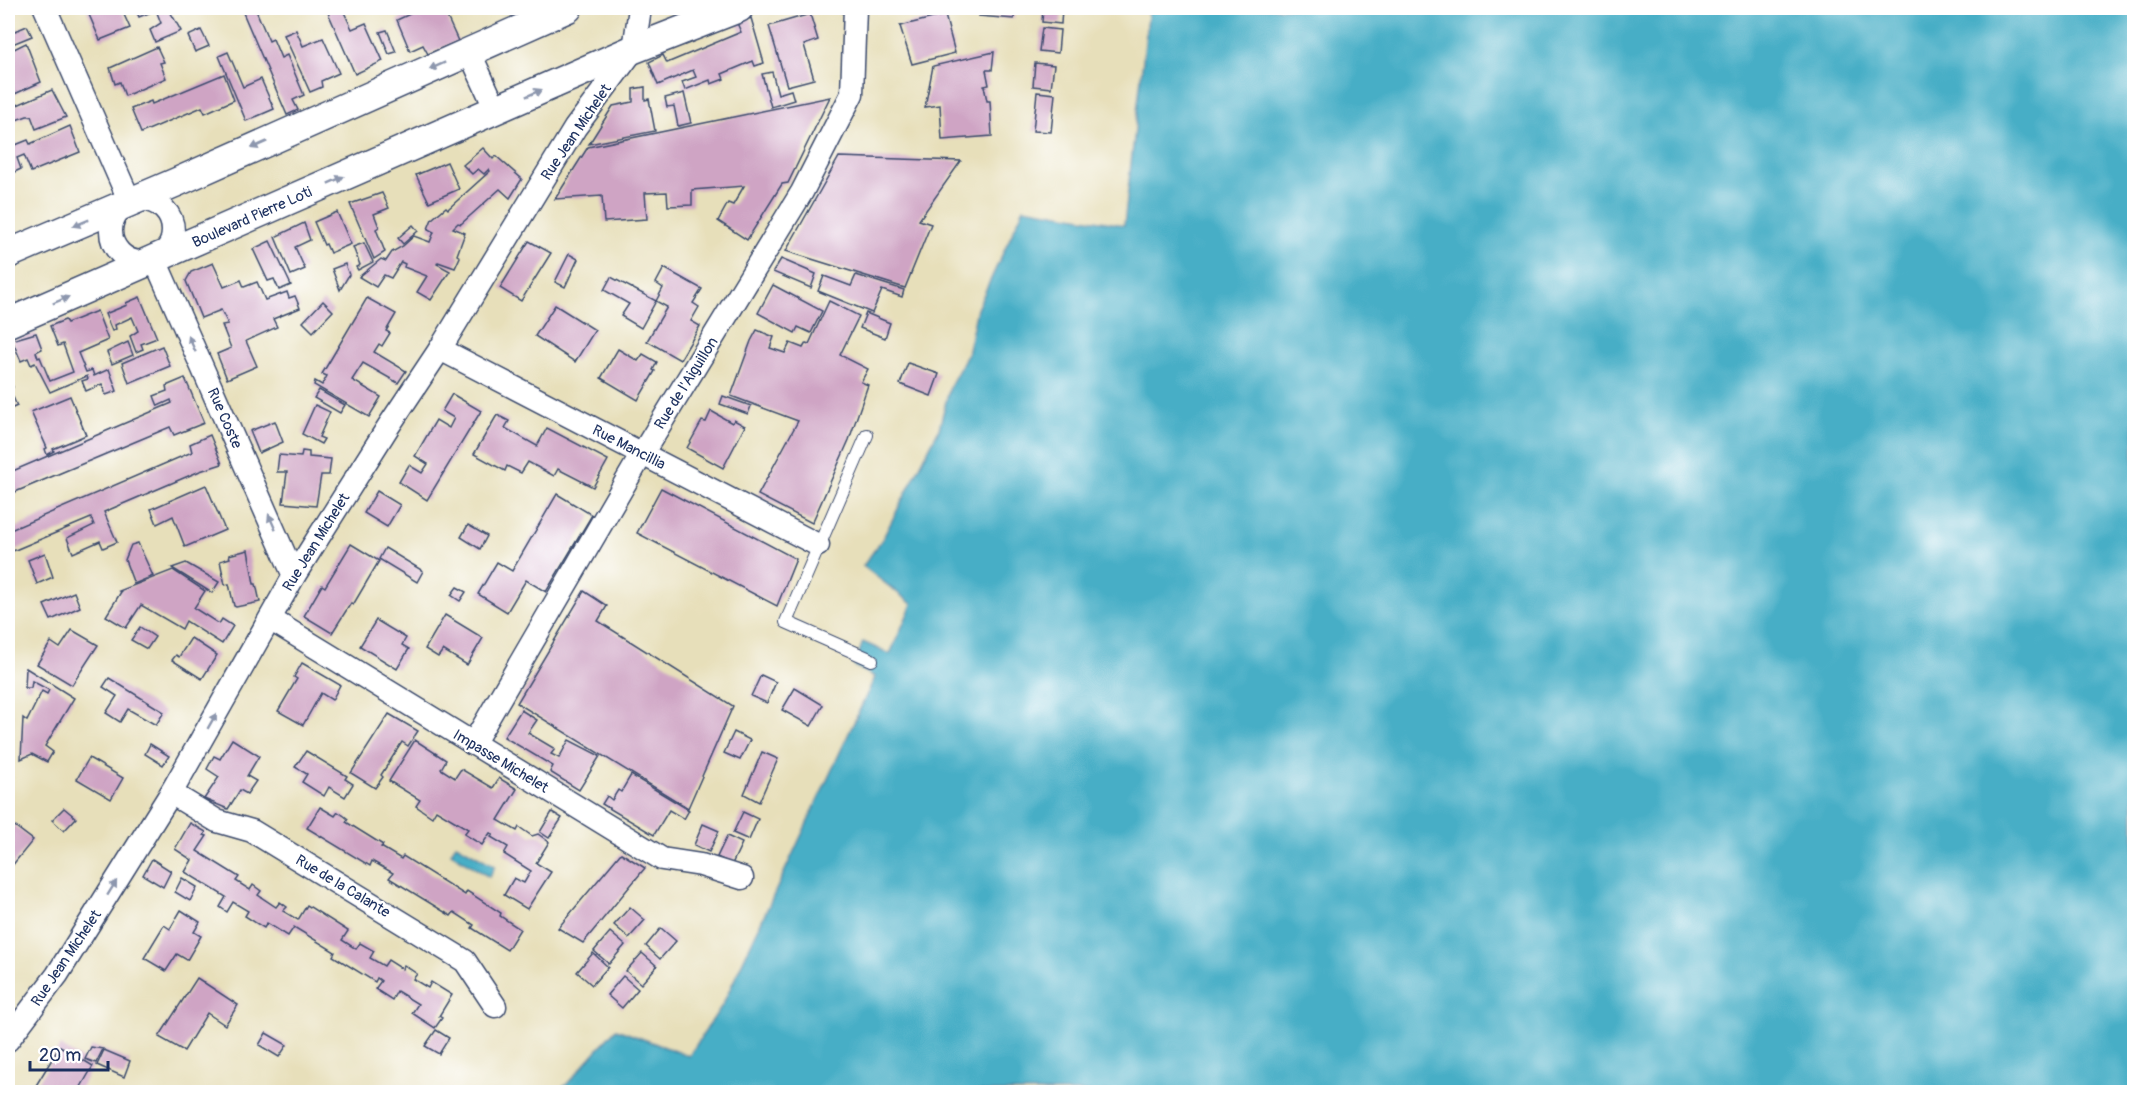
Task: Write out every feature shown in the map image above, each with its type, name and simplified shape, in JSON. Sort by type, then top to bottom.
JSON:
[{"type":"street","points":[[45,8],[130,202]]},
{"type":"street","points":[[8,254],[568,8]]},
{"type":"street","points":[[634,50],[640,8]]},
{"type":"street","name":"Boulevard Pierre Loti","points":[[8,323],[634,50],[739,8]]},
{"type":"street","name":"Rue de l'Aiguillon","points":[[473,744],[642,454],[802,192],[852,94],[855,8]]},
{"type":"street","name":"Rue Jean Michelet","points":[[8,1040],[57,975],[171,793],[294,576],[440,349],[575,128],[634,50]]},
{"type":"street","points":[[469,51],[496,110]]},
{"type":"street","points":[[149,201],[158,204],[171,219],[174,228],[173,238],[163,255],[155,260],[144,263],[134,262],[124,257],[116,249],[111,228],[114,217],[130,202],[149,201]]},
{"type":"street","name":"Rue Coste","points":[[155,260],[294,576]]},
{"type":"street","name":"Rue Mancillia","points":[[440,349],[818,545]]},
{"type":"street","name":"Impasse Michelet","points":[[270,619],[662,859],[701,865],[742,878]]},
{"type":"street","name":"Rue de la Calante","points":[[171,793],[217,821],[252,831],[465,961],[495,1006]]},
{"type":"lane","points":[[867,435],[786,622],[872,660]]},
{"type":"water","points":[[1149,8],[2134,8],[2134,1092],[555,1092],[567,1084],[616,1029],[689,1056],[723,1004],[875,677],[854,666],[863,642],[890,654],[912,604],[863,566],[883,538],[939,429],[950,386],[967,355],[977,309],[1024,208],[1124,225]]},
{"type":"water","points":[[456,844],[495,866],[489,877],[451,853]]},
{"type":"building","points":[[121,8],[130,28],[100,40],[87,10]]},
{"type":"building","points":[[135,8],[168,8],[181,31],[155,42],[150,30],[161,23],[156,10],[139,17]]},
{"type":"building","points":[[241,8],[255,8],[269,41],[273,39],[281,58],[287,55],[304,95],[293,100],[298,110],[287,115]]},
{"type":"building","points":[[326,8],[345,8],[346,10],[343,10],[352,29],[366,23],[383,61],[355,74]]},
{"type":"building","points":[[407,8],[443,8],[458,41],[428,54],[423,45],[410,51],[397,20],[410,14]]},
{"type":"building","points":[[965,8],[1015,8],[1014,19],[979,16],[979,12],[965,10]]},
{"type":"building","points":[[1043,8],[1062,8],[1061,24],[1042,22]]},
{"type":"building","points":[[810,14],[818,40],[804,45],[814,79],[787,86],[769,26]]},
{"type":"building","points":[[945,15],[955,53],[912,64],[900,26]]},
{"type":"building","points":[[751,18],[764,63],[755,66],[753,61],[722,74],[724,79],[711,84],[710,80],[685,90],[682,82],[696,77],[693,70],[658,85],[649,62],[663,55],[667,63],[741,32],[737,23]]},
{"type":"building","points":[[27,26],[32,36],[10,45],[8,34]]},
{"type":"building","points":[[1042,28],[1060,30],[1058,53],[1039,51]]},
{"type":"building","points":[[201,30],[209,46],[195,52],[188,36]]},
{"type":"building","points":[[296,30],[303,46],[323,38],[339,73],[321,81],[322,87],[310,92],[284,35]]},
{"type":"building","points":[[387,30],[396,52],[389,54],[380,32]]},
{"type":"building","points":[[26,43],[41,82],[8,97],[8,52]]},
{"type":"building","points":[[157,47],[164,62],[160,63],[166,78],[125,96],[120,82],[115,84],[110,68]]},
{"type":"building","points":[[228,52],[243,87],[261,79],[274,109],[246,121],[219,56]]},
{"type":"building","points":[[994,52],[992,70],[986,70],[989,85],[984,86],[987,101],[990,101],[992,136],[942,140],[940,105],[925,107],[933,66]]},
{"type":"building","points":[[1035,63],[1054,65],[1051,88],[1033,86]]},
{"type":"building","points":[[772,72],[778,94],[791,90],[794,100],[771,107],[762,74]]},
{"type":"building","points":[[224,74],[234,100],[205,113],[202,107],[141,133],[131,109],[151,101],[152,104]]},
{"type":"building","points":[[645,87],[645,100],[649,99],[655,131],[589,144],[613,106],[633,102],[633,89]]},
{"type":"building","points":[[52,90],[66,117],[36,129],[31,116],[8,123],[8,109]]},
{"type":"building","points":[[1037,92],[1055,94],[1051,132],[1033,131]]},
{"type":"building","points":[[684,93],[691,123],[678,126],[674,106],[667,107],[665,98]]},
{"type":"building","points":[[830,97],[788,183],[782,184],[747,240],[718,221],[728,203],[733,205],[744,186],[692,190],[692,205],[668,206],[667,192],[645,193],[647,219],[604,222],[602,196],[555,199],[588,147]]},
{"type":"building","points":[[70,126],[80,152],[31,172],[24,155],[17,158],[21,169],[8,175],[8,157],[11,156],[8,148],[28,140],[30,144]]},
{"type":"building","points":[[483,148],[493,159],[496,156],[522,179],[510,198],[500,189],[461,224],[458,223],[453,228],[465,233],[457,255],[460,257],[455,268],[438,262],[437,264],[450,271],[431,300],[417,292],[427,276],[404,267],[405,264],[401,262],[391,278],[384,275],[376,287],[359,277],[381,259],[386,261],[392,252],[414,236],[430,242],[434,232],[428,229],[432,219],[446,207],[448,209],[490,171],[489,169],[484,174],[478,169],[472,174],[463,165]]},
{"type":"building","points":[[839,157],[961,161],[919,220],[931,224],[905,288],[786,251]]},
{"type":"building","points":[[447,162],[459,189],[429,202],[416,175]]},
{"type":"building","points":[[382,193],[389,208],[374,214],[379,227],[376,229],[385,252],[374,259],[350,204]]},
{"type":"building","points":[[337,212],[351,244],[330,253],[314,222]]},
{"type":"building","points":[[304,223],[310,240],[295,247],[305,269],[291,275],[275,237]]},
{"type":"building","points":[[413,225],[418,231],[403,244],[398,238]]},
{"type":"building","points":[[270,241],[291,285],[279,290],[274,279],[268,281],[253,249]]},
{"type":"building","points":[[529,241],[551,253],[521,301],[500,288]]},
{"type":"building","points":[[364,243],[373,262],[358,270],[356,267],[360,265],[353,247]]},
{"type":"building","points":[[569,254],[578,259],[565,287],[555,282]]},
{"type":"building","points":[[781,259],[816,274],[811,288],[773,272]]},
{"type":"building","points":[[213,263],[224,287],[241,280],[244,287],[257,282],[265,300],[287,292],[289,298],[295,296],[300,308],[273,319],[277,327],[246,341],[257,366],[227,379],[217,354],[231,348],[222,325],[228,324],[221,310],[201,318],[186,281],[191,272]]},
{"type":"building","points":[[345,264],[349,275],[340,290],[332,269]]},
{"type":"building","points":[[664,268],[702,289],[693,303],[699,307],[691,321],[700,326],[680,360],[647,341],[667,307],[656,301],[663,288],[656,283]]},
{"type":"building","points":[[856,275],[904,290],[902,297],[882,290],[872,313],[818,291],[824,276],[851,286]]},
{"type":"building","points":[[611,277],[656,301],[641,328],[621,316],[629,304],[604,290]]},
{"type":"building","points":[[773,285],[822,311],[811,333],[798,327],[795,333],[758,313]]},
{"type":"building","points":[[140,297],[157,338],[141,344],[143,349],[136,352],[130,336],[138,331],[132,317],[115,325],[116,329],[112,331],[105,314]]},
{"type":"building","points":[[367,298],[396,314],[386,331],[390,333],[382,346],[379,344],[374,352],[406,371],[398,383],[363,363],[352,380],[381,397],[369,417],[314,385],[315,381],[322,385],[327,376],[322,374]]},
{"type":"building","points":[[323,301],[333,311],[313,332],[303,322]]},
{"type":"building","points":[[829,301],[859,316],[840,355],[868,369],[861,382],[868,385],[849,440],[812,523],[758,495],[798,421],[731,396],[757,330],[774,337],[770,348],[785,353],[790,343],[803,348],[806,343],[809,344]]},
{"type":"building","points":[[555,305],[595,330],[575,362],[535,336]]},
{"type":"building","points":[[97,311],[108,340],[78,353],[86,372],[92,370],[94,376],[109,369],[117,391],[106,395],[102,384],[86,391],[82,381],[88,379],[87,376],[50,392],[35,363],[31,365],[28,358],[21,361],[12,340],[36,333],[42,349],[36,352],[50,381],[73,372],[63,344],[58,346],[50,326],[65,320],[67,323]]},
{"type":"building","points":[[866,313],[890,323],[885,338],[860,328]]},
{"type":"building","points":[[128,342],[133,355],[112,364],[107,352]]},
{"type":"building","points":[[162,346],[170,366],[129,383],[122,363]]},
{"type":"building","points":[[618,349],[638,361],[643,354],[657,362],[653,370],[655,371],[638,400],[601,378]]},
{"type":"building","points":[[908,363],[939,374],[931,396],[900,384]]},
{"type":"building","points":[[8,374],[13,387],[9,388],[17,406],[8,410]]},
{"type":"building","points":[[185,378],[204,423],[174,435],[170,427],[8,495],[8,473],[172,403],[171,400],[158,406],[154,396],[167,391],[166,386]]},
{"type":"building","points":[[319,390],[345,405],[340,413],[314,398]]},
{"type":"building","points":[[452,394],[481,411],[427,500],[399,482],[409,465],[422,473],[428,464],[415,456],[436,420],[449,428],[454,418],[442,411]]},
{"type":"building","points":[[70,396],[86,435],[53,449],[54,451],[47,455],[45,449],[47,448],[31,412]]},
{"type":"building","points":[[723,396],[751,406],[748,414],[720,404]]},
{"type":"building","points":[[315,405],[330,412],[319,437],[324,439],[321,444],[302,434]]},
{"type":"building","points":[[711,411],[732,423],[734,420],[745,426],[723,468],[687,448],[702,421],[706,422]]},
{"type":"building","points":[[497,415],[509,421],[505,428],[537,446],[547,428],[608,460],[593,487],[558,469],[554,476],[528,462],[521,473],[507,466],[505,471],[474,454]]},
{"type":"building","points":[[275,421],[283,442],[259,453],[250,431]]},
{"type":"building","points":[[210,435],[222,464],[200,471],[104,512],[117,542],[103,548],[100,541],[73,553],[67,538],[94,525],[91,518],[8,553],[8,531],[192,452],[190,444]]},
{"type":"building","points":[[302,451],[309,452],[309,457],[331,459],[329,475],[321,475],[316,506],[283,503],[287,472],[277,472],[279,455],[301,457]]},
{"type":"building","points":[[206,485],[225,530],[185,547],[173,516],[157,524],[151,509]]},
{"type":"building","points":[[661,488],[796,559],[777,606],[637,533]]},
{"type":"building","points":[[377,491],[400,505],[387,527],[364,513]]},
{"type":"building","points":[[557,494],[592,515],[546,592],[526,580],[507,612],[478,594],[497,562],[512,571]]},
{"type":"building","points":[[468,525],[487,536],[480,549],[461,537]]},
{"type":"building","points":[[138,543],[153,576],[134,584],[125,560],[131,545]]},
{"type":"building","points":[[351,544],[379,561],[353,605],[351,603],[332,633],[304,616],[322,585],[325,587]]},
{"type":"building","points":[[385,548],[423,571],[417,582],[379,559]]},
{"type":"building","points":[[248,550],[260,602],[236,607],[229,584],[225,585],[220,561],[230,558],[229,555]]},
{"type":"building","points":[[45,553],[53,577],[37,584],[28,560]]},
{"type":"building","points":[[186,563],[219,582],[212,593],[172,568]]},
{"type":"building","points":[[173,570],[205,591],[194,608],[219,624],[222,619],[233,626],[222,644],[186,621],[182,629],[141,605],[126,628],[106,616],[121,592],[119,591]]},
{"type":"building","points":[[457,587],[466,592],[460,601],[451,595]]},
{"type":"building","points":[[584,591],[607,606],[598,621],[733,706],[688,808],[517,703]]},
{"type":"building","points":[[74,592],[80,607],[51,620],[44,605]]},
{"type":"building","points":[[445,615],[483,638],[467,665],[443,650],[438,657],[425,649]]},
{"type":"building","points":[[376,620],[406,638],[402,645],[409,649],[397,669],[360,646]]},
{"type":"building","points":[[140,627],[155,637],[147,649],[131,640]]},
{"type":"building","points":[[72,630],[98,645],[72,685],[37,664],[51,642],[60,648]]},
{"type":"building","points":[[191,638],[217,655],[202,679],[172,660],[176,655],[179,657]]},
{"type":"building","points":[[302,663],[340,685],[332,700],[321,693],[303,725],[278,711],[297,679],[294,677]]},
{"type":"building","points":[[26,668],[74,698],[45,746],[53,752],[47,762],[32,754],[21,759],[23,718],[27,721],[42,691],[47,694],[49,690],[32,681],[31,688],[25,688]]},
{"type":"building","points":[[761,675],[776,682],[767,703],[751,696]]},
{"type":"building","points":[[109,678],[164,712],[156,725],[128,709],[120,722],[106,713],[117,696],[103,687]]},
{"type":"building","points":[[795,688],[823,705],[811,726],[782,710]]},
{"type":"building","points":[[521,710],[537,720],[528,733],[555,749],[551,754],[559,758],[569,740],[600,756],[579,790],[550,772],[553,766],[504,737]]},
{"type":"building","points":[[389,714],[418,731],[408,746],[402,742],[375,788],[351,773]]},
{"type":"building","points":[[734,732],[750,740],[740,760],[724,753]]},
{"type":"building","points":[[232,739],[259,756],[247,776],[256,781],[247,794],[240,790],[228,809],[204,799],[219,777],[207,769],[214,756],[220,759]]},
{"type":"building","points":[[415,740],[446,760],[441,769],[455,778],[461,769],[493,788],[499,778],[517,789],[498,820],[517,831],[519,827],[532,836],[538,834],[549,842],[536,863],[551,872],[527,909],[504,895],[514,878],[524,883],[531,871],[504,854],[508,847],[491,837],[493,834],[490,833],[482,845],[464,834],[468,829],[436,810],[432,817],[416,806],[420,800],[389,781]]},
{"type":"building","points":[[150,744],[169,756],[163,765],[145,754]]},
{"type":"building","points":[[306,751],[347,776],[345,779],[353,784],[345,797],[329,787],[324,796],[302,782],[307,774],[295,767]]},
{"type":"building","points":[[762,752],[778,759],[759,802],[744,794]]},
{"type":"building","points":[[89,758],[123,778],[111,799],[77,779]]},
{"type":"building","points":[[631,775],[689,810],[684,819],[669,810],[654,835],[602,804],[607,796],[612,800],[618,790],[621,792]]},
{"type":"building","points":[[320,807],[335,816],[338,812],[348,819],[346,822],[383,845],[381,847],[401,859],[403,856],[465,895],[467,891],[501,913],[500,916],[520,929],[507,950],[472,928],[474,925],[454,912],[451,916],[389,878],[393,873],[372,861],[370,866],[307,828]]},
{"type":"building","points":[[64,808],[76,818],[64,831],[52,820]]},
{"type":"building","points":[[552,812],[562,818],[549,838],[540,832]]},
{"type":"building","points":[[743,812],[758,819],[749,840],[733,833]]},
{"type":"building","points":[[8,821],[33,840],[11,867],[8,865]]},
{"type":"building","points":[[190,823],[206,832],[204,835],[207,836],[197,851],[239,877],[236,881],[250,890],[253,885],[261,891],[258,895],[276,907],[280,902],[287,907],[283,911],[298,920],[307,905],[348,931],[342,940],[356,949],[360,943],[374,951],[370,958],[384,966],[388,960],[402,969],[404,965],[417,974],[413,979],[428,988],[431,982],[452,995],[439,1016],[442,1018],[435,1028],[412,1013],[418,1004],[397,991],[392,1000],[375,989],[381,981],[377,978],[375,982],[333,956],[335,952],[294,927],[288,936],[267,923],[264,928],[245,916],[248,911],[233,902],[227,912],[220,907],[226,897],[185,872],[192,860],[175,849]]},
{"type":"building","points":[[703,824],[719,831],[709,852],[694,845]]},
{"type":"building","points":[[727,836],[742,843],[732,864],[717,857]]},
{"type":"building","points":[[621,853],[645,868],[583,943],[558,928]]},
{"type":"building","points":[[152,859],[171,871],[163,887],[143,875]]},
{"type":"building","points":[[182,878],[197,887],[190,901],[175,892]]},
{"type":"building","points":[[630,907],[645,920],[629,938],[614,925]]},
{"type":"building","points":[[181,910],[200,922],[194,932],[201,936],[187,960],[177,954],[166,971],[144,958],[164,925],[170,929]]},
{"type":"building","points":[[661,928],[676,941],[660,959],[646,946]]},
{"type":"building","points":[[610,932],[625,945],[609,964],[594,951]]},
{"type":"building","points":[[593,953],[608,967],[592,985],[577,972]]},
{"type":"building","points":[[642,953],[657,966],[641,984],[626,971]]},
{"type":"building","points":[[623,976],[638,989],[622,1008],[607,995]]},
{"type":"building","points":[[197,978],[238,1005],[225,1025],[207,1013],[184,1051],[159,1037]]},
{"type":"building","points":[[436,1030],[449,1038],[439,1054],[425,1046]]},
{"type":"building","points":[[266,1033],[287,1045],[279,1057],[259,1045]]},
{"type":"building","points":[[60,1046],[93,1066],[78,1092],[32,1092]]},
{"type":"building","points":[[91,1047],[103,1049],[96,1063],[85,1059]]},
{"type":"building","points":[[104,1050],[130,1061],[124,1077],[97,1065]]}]
